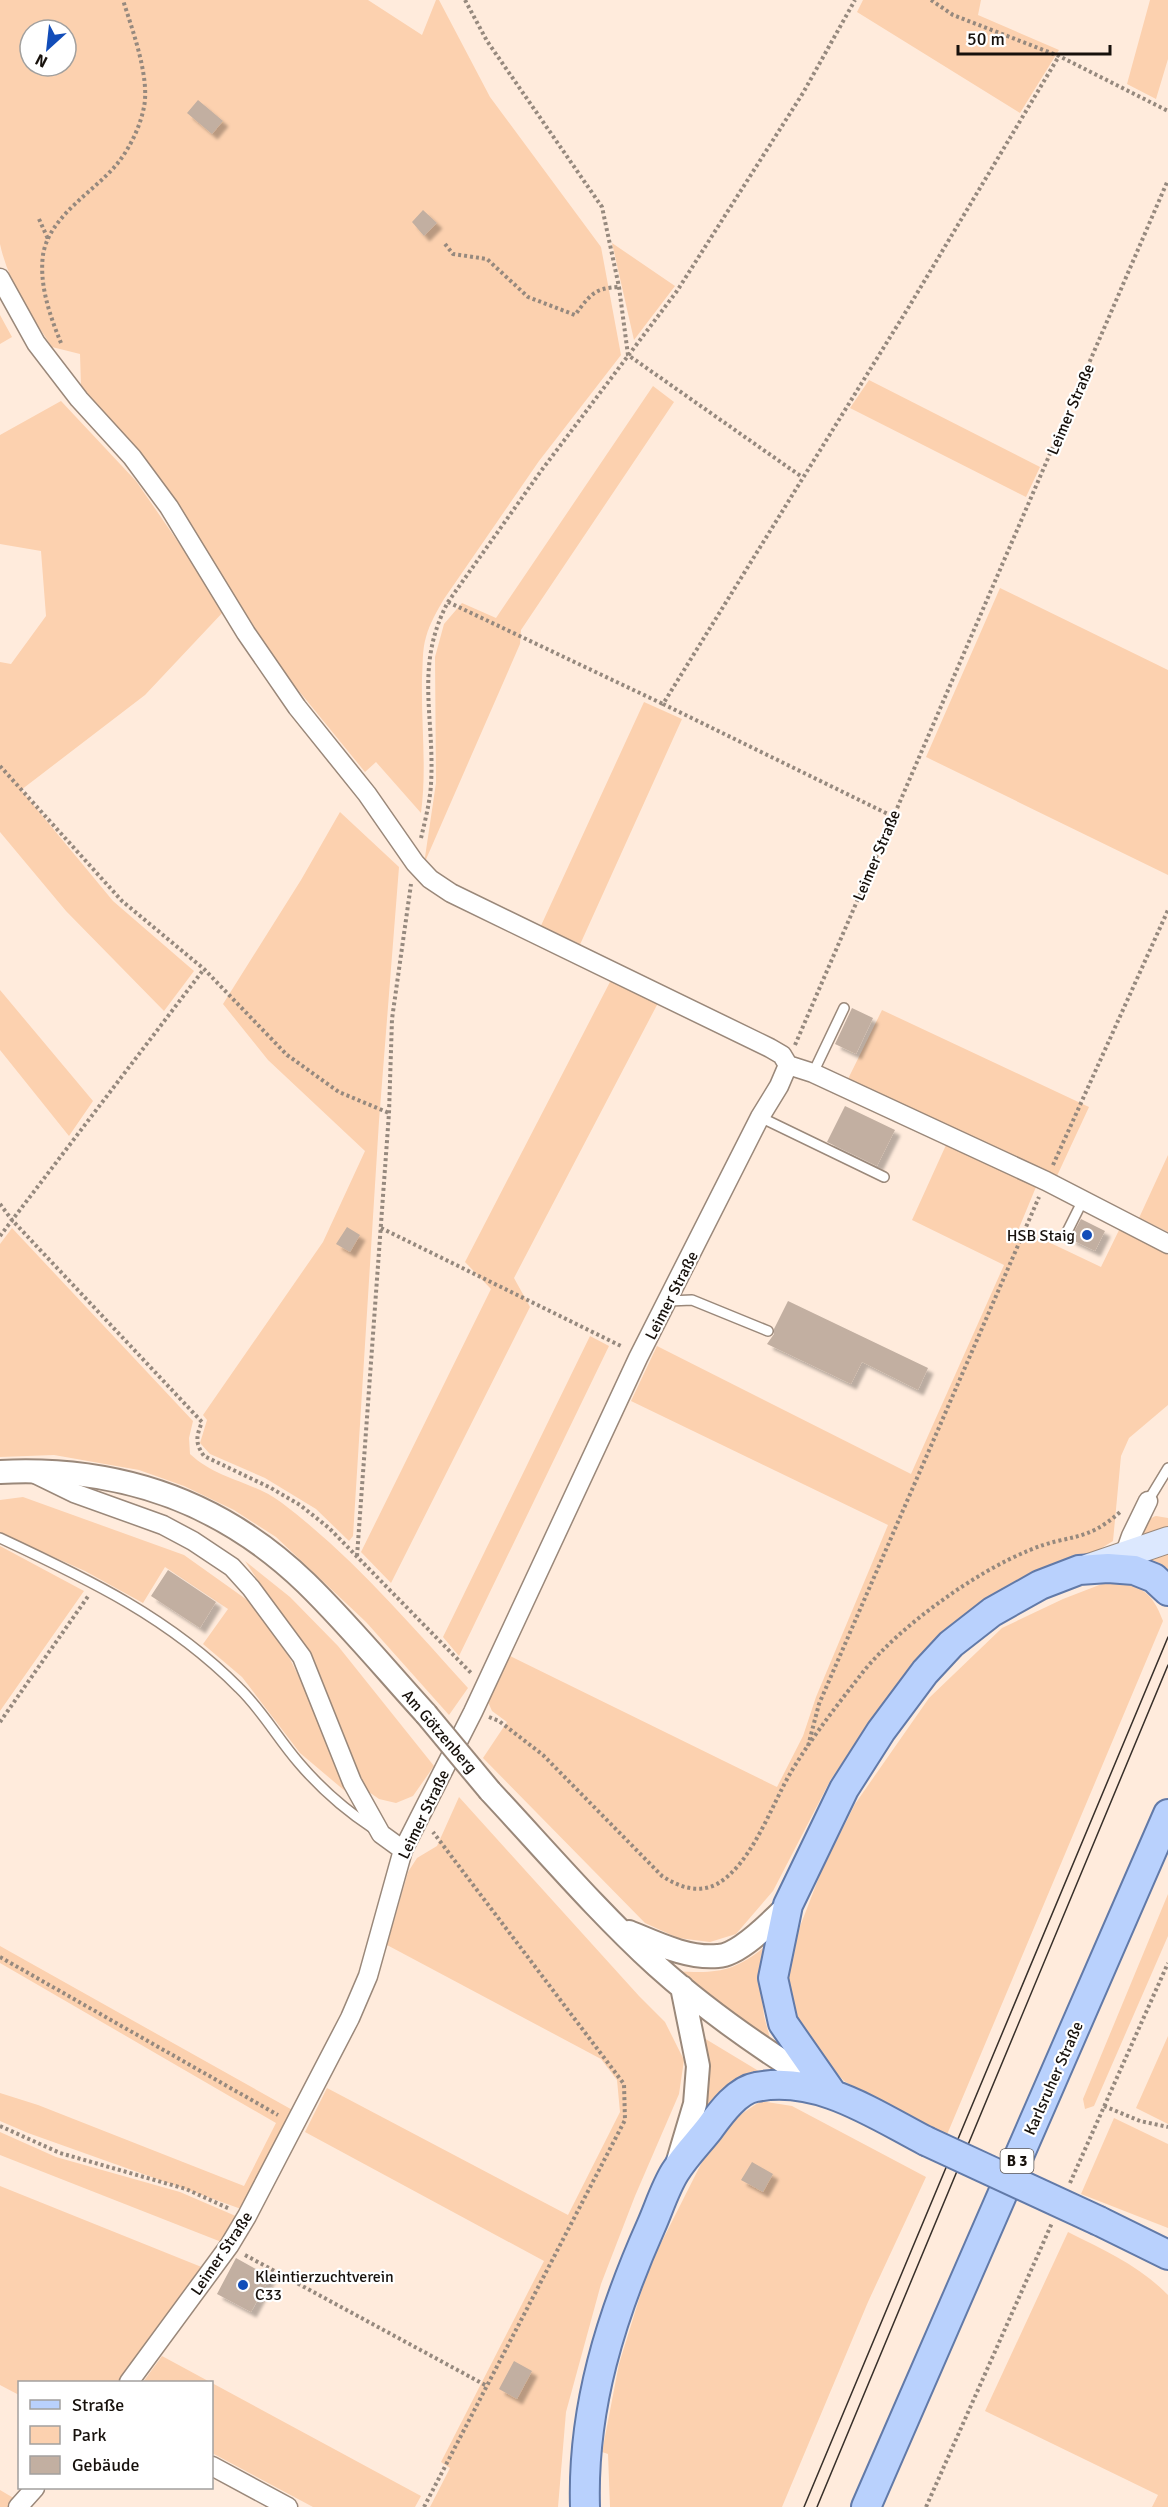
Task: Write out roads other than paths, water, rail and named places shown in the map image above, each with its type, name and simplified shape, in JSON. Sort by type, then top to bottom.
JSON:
[{"type":"main road","points":[[831,2092],[783,2024],[773,1978],[788,1905],[844,1789],[881,1731],[925,1672],[951,1644],[992,1612],[1040,1585],[1125,1553],[1168,1540]]},
{"type":"main road","points":[[1079,1570],[1108,1568],[1134,1570],[1154,1578],[1168,1591]]},
{"type":"main road","name":"Karlsruher Straße","points":[[866,2507],[1168,1814]]},
{"type":"main road","points":[[585,2507],[584,2467],[588,2425],[602,2360],[643,2244],[675,2172],[734,2100],[753,2087],[781,2085],[831,2092]]},
{"type":"main road","name":"B 3","points":[[831,2092],[926,2141],[1161,2249]]},
{"type":"main road","points":[[1161,2249],[1168,2269]]},
{"type":"street","points":[[0,278],[36,343],[65,382],[132,457],[169,507],[246,633],[291,698],[367,794],[415,863],[430,879],[451,892],[770,1048],[782,1055],[788,1065],[813,1073],[1046,1181],[1168,1244]]},
{"type":"street","name":"Leimer Straße","points":[[130,2381],[229,2246],[247,2216],[350,2018],[368,1976],[403,1850],[485,1688],[638,1358],[669,1301],[760,1118],[780,1086],[788,1065]]},
{"type":"street","points":[[27,1470],[74,1493],[164,1525],[193,1540],[232,1567],[251,1588],[302,1657],[352,1782],[381,1834],[403,1850]]},
{"type":"street","name":"Am Götzenberg","points":[[0,1472],[27,1470],[64,1472],[107,1477],[147,1487],[187,1502],[225,1522],[267,1551],[305,1583],[426,1714],[490,1791],[615,1926],[682,1987],[757,2046],[831,2092]]},
{"type":"street","points":[[1125,1553],[1144,1509]]},
{"type":"street","points":[[615,1926],[684,1952],[719,1957],[754,1938],[788,1905]]},
{"type":"street","points":[[675,2172],[695,2104],[698,2066],[682,1987]]},
{"type":"street","points":[[213,2467],[288,2507]]},
{"type":"street","points":[[18,2507],[33,2489]]},
{"type":"lane","points":[[813,1073],[844,1008]]},
{"type":"lane","points":[[760,1118],[884,1177]]},
{"type":"lane","points":[[1066,1234],[1083,1200]]},
{"type":"lane","points":[[669,1301],[692,1300],[768,1331]]},
{"type":"lane","points":[[1144,1509],[1168,1468]]},
{"type":"lane","points":[[0,1538],[97,1584],[176,1632],[240,1689],[299,1764],[343,1809],[381,1834]]},
{"type":"tram line","points":[[804,2507],[1168,1637]]},
{"type":"tram line","points":[[817,2507],[1168,1665]]},
{"type":"place","name":"HSB Staig","points":[[1087,1235]]},
{"type":"place","name":"Kleintierzuchtverein C33","points":[[243,2285]]}]
